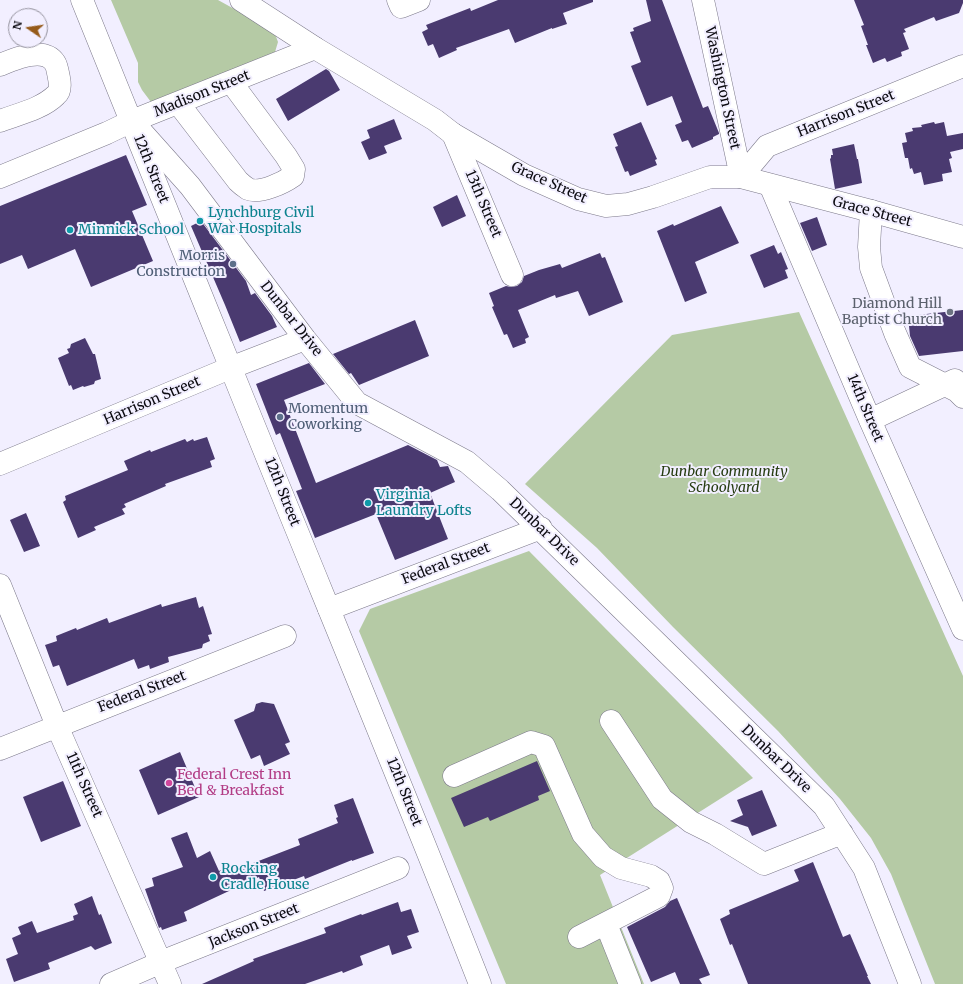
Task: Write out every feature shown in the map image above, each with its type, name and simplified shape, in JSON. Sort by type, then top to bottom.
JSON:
[{"type":"street","name":"12th Street","points":[[82,0],[132,121],[230,368],[422,837],[480,984]]},
{"type":"street","name":"Grace Street","points":[[241,0],[315,48],[435,120],[454,134],[524,175],[578,199],[606,206],[634,202],[710,177],[741,177],[871,211],[963,238]]},
{"type":"street","name":"Washington Street","points":[[703,0],[741,177]]},
{"type":"street","name":"Madison Street","points":[[1,172],[107,133],[132,121],[315,48]]},
{"type":"street","points":[[0,65],[33,54],[46,56],[55,63],[60,84],[58,94],[44,104],[0,121]]},
{"type":"street","name":"Harrison Street","points":[[741,177],[767,146],[963,66]]},
{"type":"street","points":[[178,103],[238,181],[250,190],[263,189],[284,182],[293,176],[294,168],[231,82]]},
{"type":"street","name":"Dunbar Drive","points":[[132,121],[190,186],[305,339],[357,403],[467,462],[500,490],[541,528],[824,806],[864,868],[910,984]]},
{"type":"street","name":"13th Street","points":[[454,134],[512,275]]},
{"type":"street","name":"14th Street","points":[[770,185],[870,420],[963,629]]},
{"type":"street","points":[[871,211],[869,247],[871,268],[910,367],[954,381]]},
{"type":"street","name":"Harrison Street","points":[[0,464],[230,368],[305,339]]},
{"type":"street","points":[[870,420],[954,381]]},
{"type":"street","points":[[954,381],[957,391],[963,397]]},
{"type":"street","name":"Federal Street","points":[[329,609],[541,528]]},
{"type":"street","name":"11th Street","points":[[0,585],[57,726],[162,962],[170,984]]},
{"type":"street","name":"Federal Street","points":[[0,749],[285,636]]},
{"type":"street","points":[[611,721],[662,799],[691,822],[715,834],[764,864],[842,833]]},
{"type":"street","points":[[454,776],[531,742],[544,746],[583,834],[603,857],[621,868],[651,876],[659,881],[662,888],[659,896],[579,937]]},
{"type":"street","name":"Jackson Street","points":[[111,984],[162,962],[398,868]]},
{"type":"street","points":[[606,924],[630,984]]},
{"type":"green space","points":[[111,0],[218,0],[274,31],[278,42],[275,52],[151,102],[138,82],[138,63]]},
{"type":"green space","name":"Dunbar Community Schoolyard","points":[[799,312],[963,676],[963,984],[935,984],[891,874],[871,838],[840,799],[778,731],[673,627],[597,548],[525,484],[672,335]]},
{"type":"green space","points":[[529,551],[753,778],[600,875],[644,984],[506,984],[359,631],[370,609]]},
{"type":"building","points":[[498,0],[593,0],[593,2],[563,13],[567,24],[552,28],[515,43],[509,29],[456,48],[457,50],[439,58],[433,44],[428,46],[422,32],[428,29],[426,25],[470,8],[471,11]]},
{"type":"building","points":[[646,0],[662,0],[703,108],[708,106],[719,133],[713,137],[713,139],[692,148],[688,140],[682,142],[675,125],[682,122],[672,96],[647,106],[631,66],[641,62],[630,32],[634,31],[633,28],[651,21]]},
{"type":"building","points":[[854,0],[963,0],[963,3],[959,13],[936,21],[934,17],[904,29],[906,32],[903,33],[909,49],[901,52],[902,56],[887,62],[885,58],[873,63],[861,26],[864,25]]},
{"type":"building","points":[[326,69],[329,71],[340,90],[288,121],[276,99]]},
{"type":"building","points":[[394,119],[402,139],[384,146],[387,153],[369,160],[361,142],[370,138],[367,130]]},
{"type":"building","points":[[641,122],[657,159],[655,160],[657,165],[630,176],[628,171],[625,172],[615,147],[618,146],[613,134]]},
{"type":"building","points":[[934,122],[935,124],[944,122],[947,136],[963,133],[963,149],[950,152],[952,158],[949,159],[952,172],[942,174],[943,181],[924,185],[921,172],[914,174],[912,168],[910,169],[908,158],[905,158],[902,143],[907,142],[905,133],[913,131],[912,128],[922,127],[921,125]]},
{"type":"building","points":[[854,144],[862,183],[835,189],[830,159],[831,155],[833,155],[832,149]]},
{"type":"building","name":"Minnick School","points":[[126,155],[147,205],[132,211],[153,261],[91,287],[75,249],[28,269],[22,255],[0,264],[0,206]]},
{"type":"building","points":[[457,195],[466,216],[442,227],[433,207]]},
{"type":"building","points":[[721,206],[739,243],[695,262],[707,293],[685,302],[657,231],[673,224],[674,226]]},
{"type":"building","points":[[817,217],[827,245],[812,251],[800,223]]},
{"type":"building","points":[[201,221],[246,281],[251,295],[255,293],[272,316],[277,327],[240,342],[191,226]]},
{"type":"building","points":[[774,245],[778,254],[781,252],[788,269],[785,270],[788,278],[764,288],[750,255]]},
{"type":"building","points":[[600,253],[602,258],[605,257],[623,302],[589,316],[578,291],[556,298],[555,295],[518,310],[529,337],[525,339],[526,343],[513,348],[507,334],[504,335],[492,307],[494,306],[489,293],[506,286],[517,286],[522,282],[524,276],[539,270],[560,264],[562,268]]},
{"type":"building","name":"Diamond Hill Baptist Church","points":[[963,310],[963,351],[919,356],[910,336],[908,316]]},
{"type":"building","points":[[415,320],[429,356],[359,385],[351,373],[349,374],[333,354]]},
{"type":"building","points":[[85,338],[93,354],[95,354],[101,379],[95,381],[94,384],[73,390],[71,385],[69,386],[58,358],[69,353],[67,349],[70,348],[71,344]]},
{"type":"building","name":"Virginia Laundry Lofts","points":[[309,363],[325,384],[284,400],[316,483],[408,445],[437,460],[440,467],[448,466],[455,482],[430,493],[448,539],[395,560],[376,514],[315,538],[296,491],[302,489],[280,433],[276,435],[256,384]]},
{"type":"building","points":[[207,437],[215,459],[210,461],[212,467],[165,484],[166,486],[124,504],[126,507],[122,509],[125,514],[94,527],[96,530],[78,538],[63,502],[66,500],[65,496],[128,470],[124,461],[150,450],[151,452],[185,439],[187,442],[193,439],[194,441]]},
{"type":"building","points":[[26,513],[40,546],[24,552],[10,520]]},
{"type":"building","points":[[196,597],[199,608],[203,606],[212,634],[208,635],[210,641],[203,644],[202,648],[168,657],[169,662],[150,669],[149,665],[138,669],[134,659],[67,686],[59,665],[53,667],[45,645],[57,641],[56,636],[76,628],[77,630],[107,618],[109,623],[161,604],[162,607]]},
{"type":"building","points":[[262,702],[274,704],[290,742],[285,744],[290,754],[264,766],[260,755],[251,759],[234,720],[254,711],[256,704]]},
{"type":"building","name":"Federal Crest Inn Bed & Breakfast","points":[[180,752],[199,797],[158,815],[139,770]]},
{"type":"building","points":[[537,761],[550,791],[538,796],[539,800],[490,821],[488,817],[464,827],[451,798]]},
{"type":"building","points":[[63,781],[81,826],[41,842],[23,797]]},
{"type":"building","points":[[762,790],[777,826],[752,836],[748,827],[730,821],[743,815],[737,800]]},
{"type":"building","points":[[353,798],[374,853],[352,860],[305,879],[304,876],[264,891],[259,877],[184,912],[187,921],[162,930],[161,927],[159,928],[145,889],[154,886],[152,878],[183,867],[171,838],[187,832],[197,858],[210,851],[219,871],[228,867],[230,872],[300,845],[298,839],[338,823],[336,818],[338,817],[334,805]]},
{"type":"building","points":[[813,862],[843,937],[850,934],[871,984],[748,984],[720,919],[730,914],[729,910],[799,881],[794,870]]},
{"type":"building","points":[[92,896],[99,915],[101,914],[112,943],[95,950],[91,946],[48,963],[50,969],[14,982],[6,959],[18,954],[12,938],[21,934],[18,927],[32,921],[37,933],[74,920],[73,916],[78,914],[74,904]]},
{"type":"building","points":[[677,898],[710,975],[699,979],[702,984],[680,984],[675,972],[651,982],[627,927],[665,907],[670,901]]},
{"type":"building","points":[[398,902],[401,912],[411,909],[419,932],[407,936],[412,948],[392,955],[389,945],[360,956],[363,965],[343,973],[342,971],[305,984],[202,984],[254,961],[253,959],[326,933],[324,928]]},
{"type":"place","name":"Lynchburg Civil War Hospitals","points":[[200,221]]},
{"type":"place","name":"Minnick School","points":[[70,230]]},
{"type":"place","name":"Morris Construction","points":[[233,264]]},
{"type":"place","name":"Diamond Hill Baptist Church","points":[[950,312]]},
{"type":"place","name":"Momentum Coworking","points":[[280,417]]},
{"type":"place","name":"Virginia Laundry Lofts","points":[[368,503]]},
{"type":"place","name":"Federal Crest Inn Bed & Breakfast","points":[[169,783]]},
{"type":"place","name":"Rocking Cradle House","points":[[213,877]]}]
